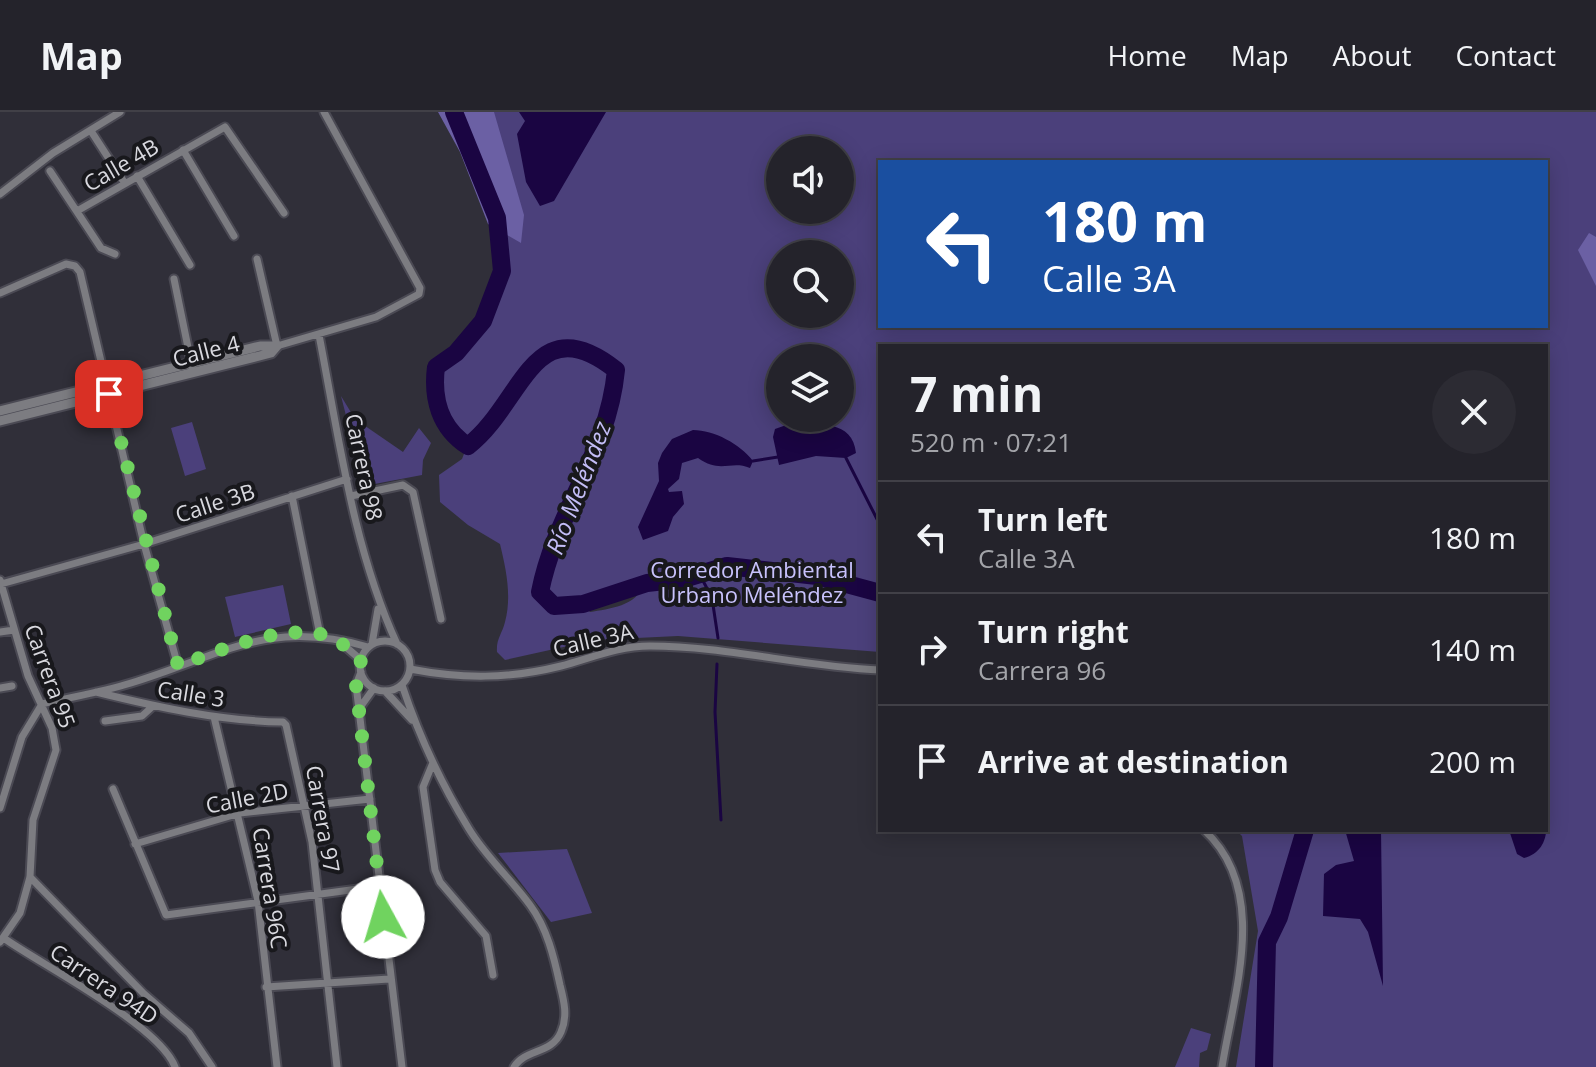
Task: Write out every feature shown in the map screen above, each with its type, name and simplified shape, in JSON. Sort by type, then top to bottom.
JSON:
[{"type":"street","name":"Calle 4B","points":[[0,194],[53,153],[120,112]]},
{"type":"street","name":"Calle 4","points":[[0,421],[268,344],[277,346],[319,335],[376,317],[419,294],[420,288],[324,112]]},
{"type":"street","name":"Calle 4B","points":[[50,171],[77,211],[225,127],[284,213]]},
{"type":"street","points":[[91,131],[124,182]]},
{"type":"street","points":[[183,150],[234,236]]},
{"type":"street","points":[[137,176],[190,265]]},
{"type":"street","points":[[77,211],[101,248],[115,254]]},
{"type":"street","points":[[257,259],[277,346]]},
{"type":"street","points":[[0,293],[66,264],[75,266],[80,272],[144,544],[178,666]]},
{"type":"street","points":[[174,279],[192,368]]},
{"type":"street","name":"Carrera 98","points":[[319,335],[347,479],[379,607],[397,644]]},
{"type":"street","name":"Calle 4","points":[[0,411],[108,389]]},
{"type":"street","name":"Calle 3B","points":[[1,582],[144,544],[347,479]]},
{"type":"street","points":[[351,496],[403,485],[413,492],[441,619]]},
{"type":"street","points":[[292,496],[320,635]]},
{"type":"street","name":"Carrera 95","points":[[1,582],[28,676],[52,728],[56,750],[33,820],[30,877],[20,913],[3,941]]},
{"type":"street","name":"Carrera 98","points":[[370,646],[379,607]]},
{"type":"street","points":[[0,632],[14,630]]},
{"type":"street","points":[[0,808],[22,737],[42,704],[96,692],[237,644],[273,636],[320,635],[370,646],[383,641],[397,644],[407,654],[410,669],[402,685],[412,720],[432,765],[484,851],[532,907],[545,932],[566,1012],[558,1040],[545,1050],[519,1059],[514,1067]]},
{"type":"street","points":[[339,641],[361,660]]},
{"type":"street","points":[[370,646],[361,660],[356,685],[361,706],[389,979],[402,1067]]},
{"type":"street","name":"Calle 3A","points":[[410,669],[460,678],[494,678],[561,666],[605,651],[648,646],[878,670]]},
{"type":"street","points":[[361,672],[374,688],[385,691],[412,720]]},
{"type":"street","points":[[385,691],[402,685]]},
{"type":"street","points":[[0,688],[12,686]]},
{"type":"street","points":[[361,706],[374,688]]},
{"type":"street","name":"Calle 3","points":[[96,692],[214,717],[283,722]]},
{"type":"street","points":[[105,721],[142,716],[153,706]]},
{"type":"street","name":"Carrera 96C","points":[[214,717],[228,784],[240,813],[258,901],[277,1067]]},
{"type":"street","name":"Carrera 97","points":[[283,722],[306,805],[337,1067]]},
{"type":"street","points":[[432,765],[423,787],[435,870],[440,882],[486,936],[493,975]]},
{"type":"street","points":[[113,789],[166,915],[380,886]]},
{"type":"street","name":"Calle 2D","points":[[135,844],[240,813],[370,799]]},
{"type":"street","points":[[1206,832],[1226,855],[1236,880],[1241,906],[1242,944],[1222,1067]]},
{"type":"street","points":[[30,877],[144,994],[189,1033],[212,1067]]},
{"type":"street","name":"Carrera 94D","points":[[3,941],[130,1020],[162,1048],[175,1067]]},
{"type":"street","points":[[266,987],[389,979]]},
{"type":"green space","name":"Corredor Ambiental Urbano Meléndez","points":[[454,112],[1596,112],[1596,1067],[1236,1067],[1258,931],[1242,836],[1238,832],[1548,832],[1548,344],[878,344],[878,652],[678,636],[595,640],[505,660],[497,652],[508,602],[500,544],[468,525],[440,502],[439,475],[462,459],[467,446],[457,439],[440,412],[435,391],[436,367],[456,353],[483,321],[502,271],[497,218]],"holes":[[[644,584],[629,602],[614,608],[590,612],[583,604]]]},
{"type":"green space","points":[[341,396],[355,419],[403,452],[419,428],[431,443],[423,460],[422,475],[364,486]]},
{"type":"green space","points":[[192,422],[206,469],[185,476],[171,428]]},
{"type":"green space","points":[[283,585],[291,624],[235,637],[225,597]]},
{"type":"green space","points":[[567,849],[592,913],[551,922],[498,853]]},
{"type":"green space","points":[[1191,1028],[1211,1034],[1207,1050],[1200,1053],[1199,1067],[1175,1067]]},
{"type":"shaded area","points":[[438,112],[494,112],[524,215],[521,243],[488,224],[460,152]]},
{"type":"shaded area","points":[[519,112],[606,112],[554,201],[540,206],[526,182],[517,134],[525,121]]},
{"type":"shaded area","points":[[1589,233],[1596,237],[1596,286],[1578,250]]},
{"type":"shaded area","points":[[693,430],[718,435],[734,444],[753,461],[750,468],[713,465],[698,458],[682,463],[679,479],[668,489],[669,492],[682,491],[684,504],[673,517],[668,531],[643,540],[638,527],[659,481],[658,463],[662,453],[672,439]]},
{"type":"shaded area","points":[[774,432],[844,432],[853,442],[856,453],[846,458],[816,456],[779,465]]},
{"type":"shaded area","points":[[1346,832],[1381,832],[1383,986],[1368,932],[1360,919],[1323,916],[1324,874],[1336,865],[1354,861]]},
{"type":"shaded area","points":[[1510,832],[1546,832],[1535,853],[1524,858],[1517,854]]},
{"type":"waterway","name":"Río Meléndez","points":[[454,112],[497,218],[502,271],[483,321],[456,353],[436,367],[435,390],[445,422],[468,446],[487,428],[532,368],[547,354],[566,348],[588,353],[616,370],[603,429],[558,535],[540,592],[554,606],[583,604],[647,583],[683,579],[727,566],[817,576],[878,592]]},
{"type":"waterway","points":[[753,461],[778,457]]},
{"type":"waterway","points":[[846,458],[878,521]]},
{"type":"waterway","points":[[700,575],[712,598],[718,638]]},
{"type":"waterway","points":[[717,664],[715,712],[721,820]]},
{"type":"waterway","name":"Río Meléndez","points":[[1264,1067],[1267,942],[1279,917],[1304,832]]},
{"type":"route","points":[[109,394],[144,544],[178,666],[237,644],[292,635],[320,635],[339,641],[361,660],[356,685],[361,706],[383,917]]}]
